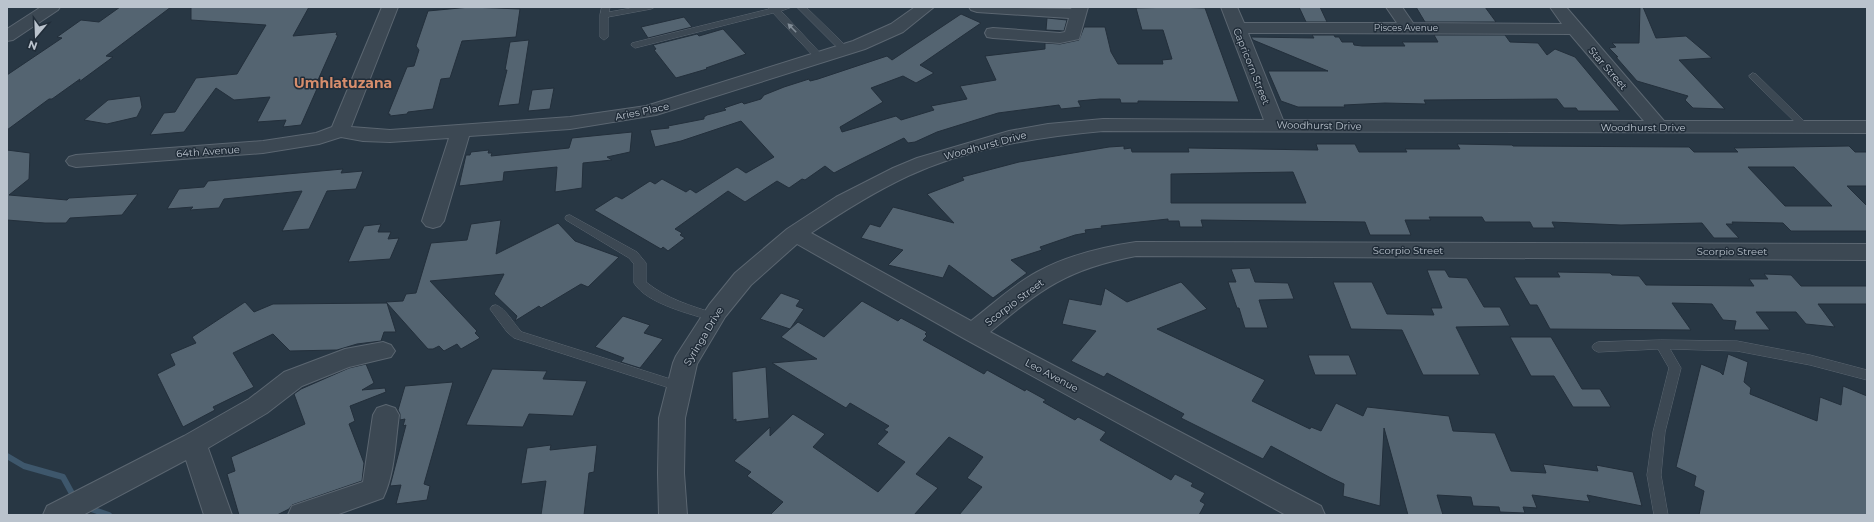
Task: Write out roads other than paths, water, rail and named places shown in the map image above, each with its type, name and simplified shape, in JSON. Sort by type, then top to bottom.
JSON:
[{"type":"street","points":[[7,36],[52,7]]},
{"type":"street","points":[[340,132],[390,7]]},
{"type":"street","name":"Aries Place","points":[[340,132],[390,136],[570,123],[649,111],[820,58],[880,37],[897,28],[926,7]]},
{"type":"street","points":[[977,7],[1080,11],[1075,32],[1073,35],[1068,37],[1060,38],[993,33]]},
{"type":"street","name":"Capricorn Street","points":[[1229,7],[1276,125]]},
{"type":"street","points":[[1394,7],[1408,28]]},
{"type":"street","name":"Star Street","points":[[1558,7],[1658,127]]},
{"type":"street","name":"Pisces Avenue","points":[[1237,28],[1575,29]]},
{"type":"street","name":"Woodhurst Drive","points":[[795,234],[843,202],[900,172],[938,157],[1009,136],[1048,130],[1103,125],[1867,127]]},
{"type":"street","points":[[433,221],[461,130]]},
{"type":"street","name":"64th Avenue","points":[[76,161],[263,147],[319,138],[340,132]]},
{"type":"street","name":"Syringa Drive","points":[[673,515],[671,473],[672,418],[685,363],[713,316],[743,279],[795,234]]},
{"type":"street","name":"Leo Avenue","points":[[795,234],[1311,515]]},
{"type":"street","name":"Scorpio Street","points":[[973,332],[1033,285],[1064,268],[1101,255],[1136,249],[1867,252]]},
{"type":"street","points":[[57,515],[193,444],[258,406],[292,379],[345,358],[384,351]]},
{"type":"street","points":[[302,515],[373,490],[378,477],[378,465],[386,415]]},
{"type":"street","points":[[193,444],[218,515]]},
{"type":"lane","points":[[604,37],[605,11],[651,7]]},
{"type":"lane","points":[[635,45],[773,9],[788,7]]},
{"type":"lane","points":[[802,7],[844,50]]},
{"type":"lane","points":[[773,9],[820,58]]},
{"type":"lane","points":[[1753,76],[1805,127]]},
{"type":"lane","points":[[570,218],[633,255],[640,263],[640,283],[652,294],[668,303],[713,316]]},
{"type":"lane","points":[[496,308],[511,329],[518,335],[679,386]]},
{"type":"lane","points":[[1660,515],[1656,490],[1655,467],[1659,432],[1675,368],[1661,344]]},
{"type":"lane","points":[[1598,347],[1661,344],[1737,346],[1810,360],[1867,375]]},
{"type":"waterway","points":[[7,456],[24,466],[63,477],[75,499]]},
{"type":"waterway","points":[[85,507],[109,515]]},
{"type":"district","name":"Umhlatuzana","points":[[343,83]]}]
